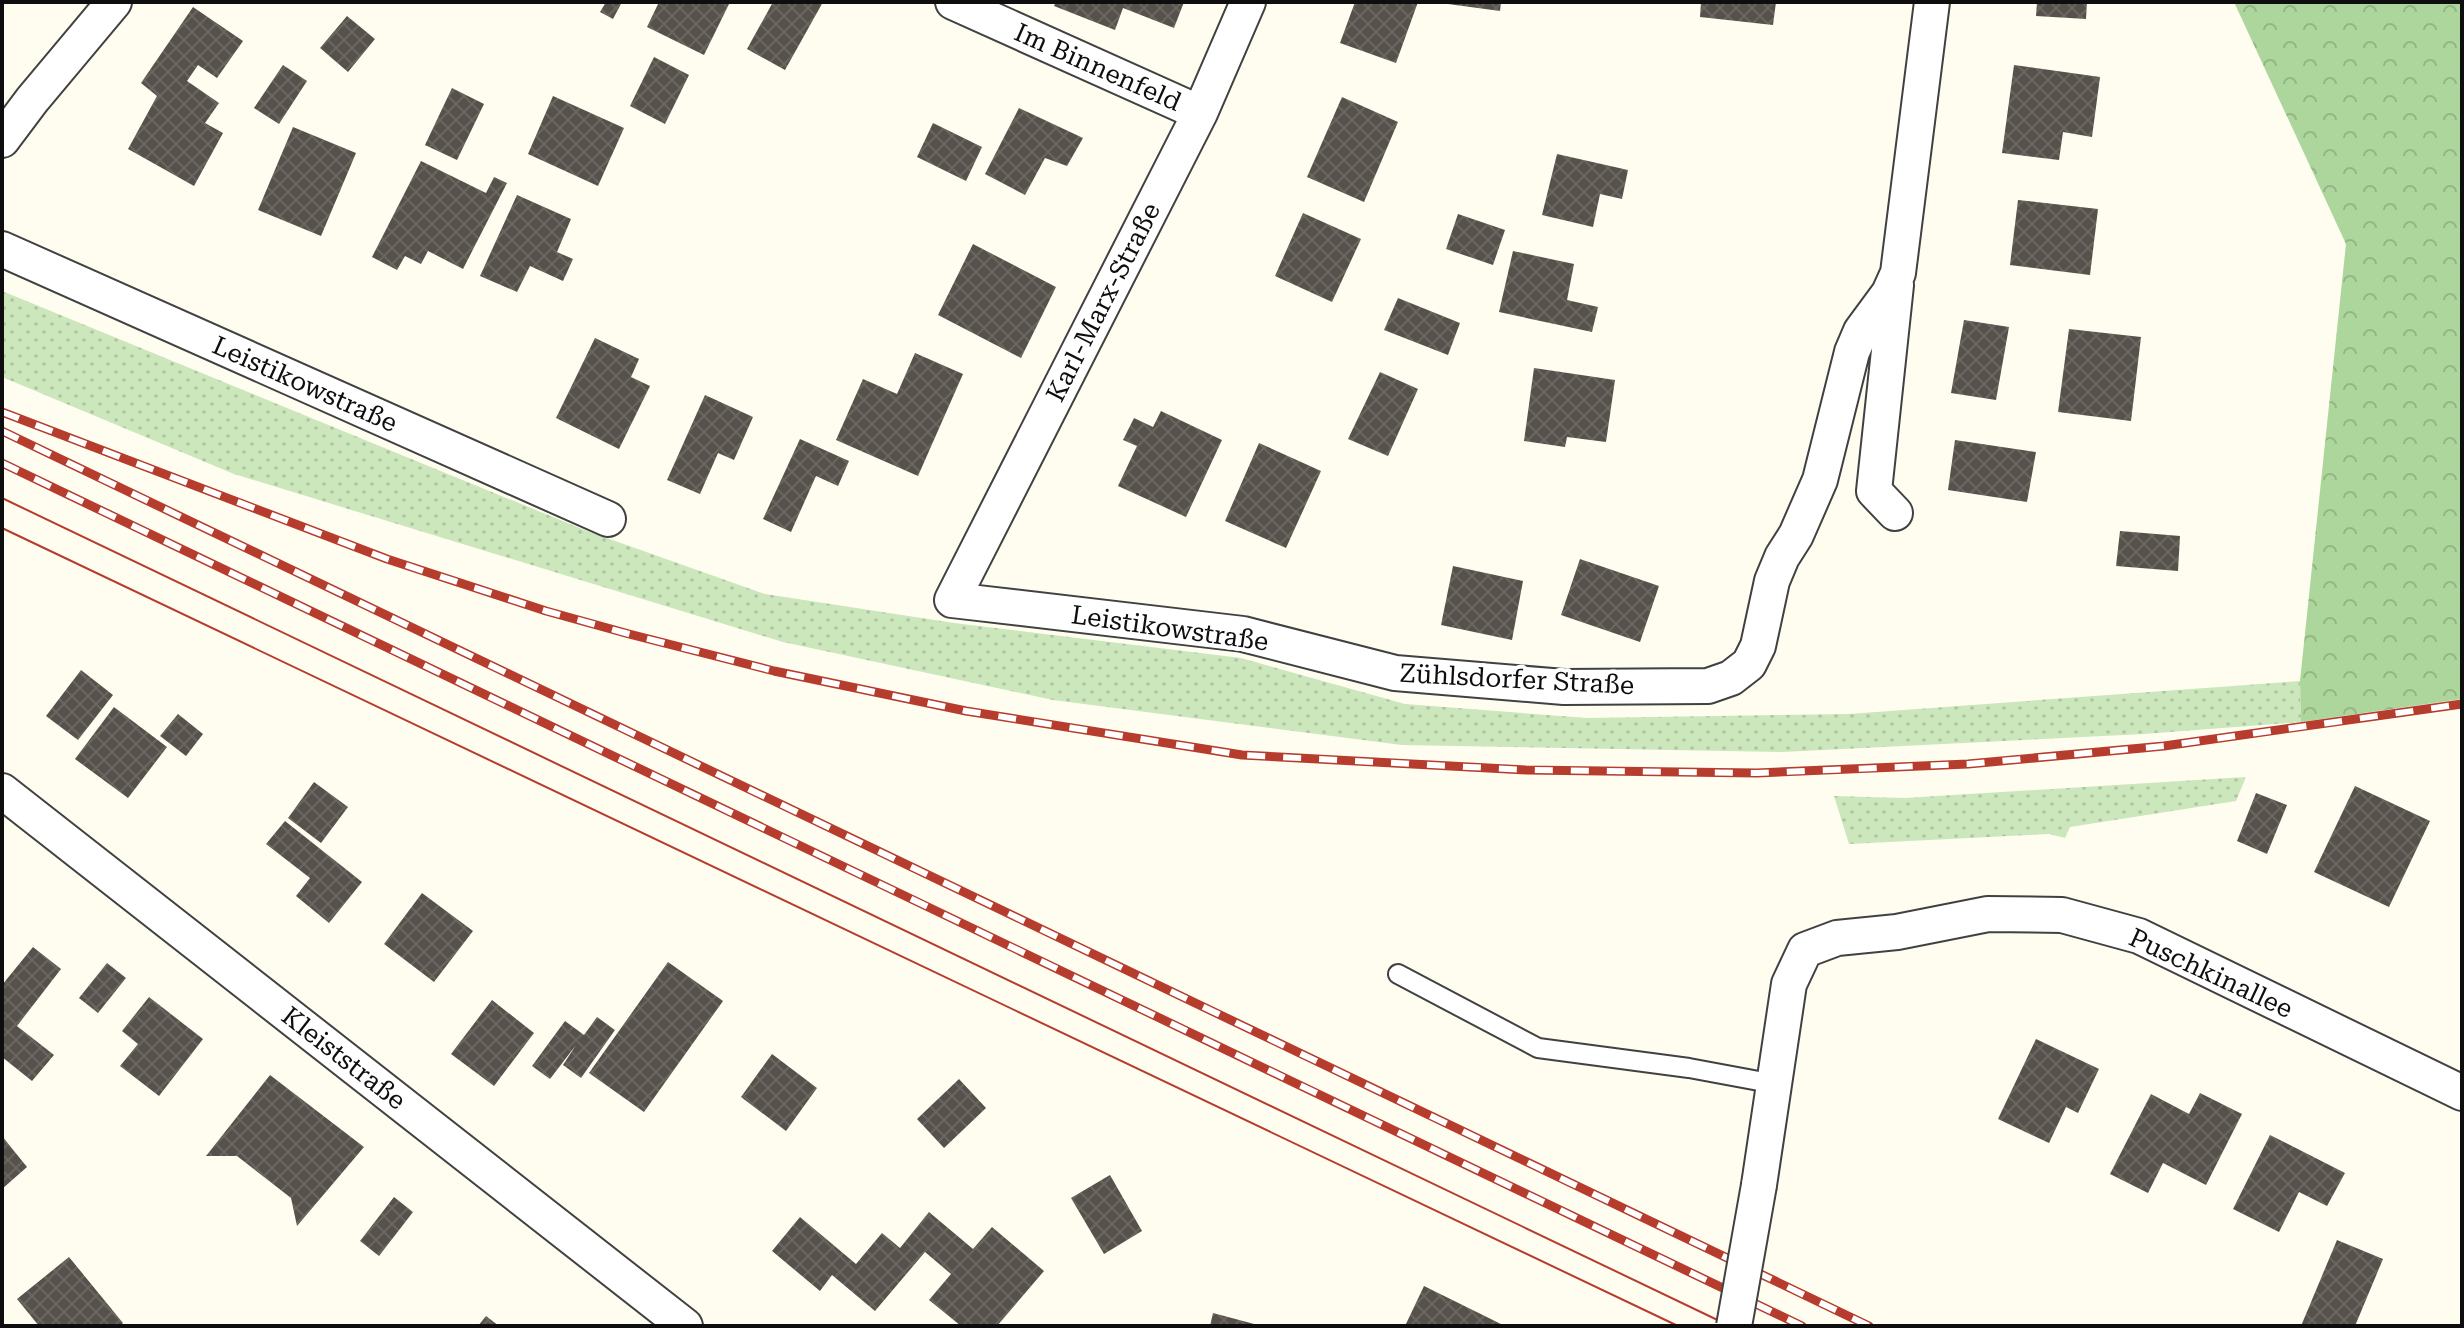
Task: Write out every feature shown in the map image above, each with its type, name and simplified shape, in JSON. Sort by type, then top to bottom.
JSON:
[{"type":"street","points":[[2,140],[114,2]]},
{"type":"street","name":"Im Binnenfeld","points":[[953,2],[1200,113]]},
{"type":"street","name":"Karl-Marx-Straße","points":[[952,600],[1200,113],[1248,2]]},
{"type":"street","name":"Zühlsdorfer Straße","points":[[1895,513],[1874,491],[1932,2]]},
{"type":"street","name":"Leistikowstraße","points":[[2,249],[608,519]]},
{"type":"street","name":"Zühlsdorfer Straße","points":[[1386,671],[1564,687],[1708,686],[1731,678],[1749,664],[1758,646],[1772,581],[1820,480],[1852,352],[1861,331],[1889,293],[1898,273]]},
{"type":"street","name":"Leistikowstraße","points":[[952,600],[1243,634],[1386,671]]},
{"type":"street","name":"Kleiststraße","points":[[2,791],[685,1326]]},
{"type":"street","name":"Puschkinallee","points":[[1775,1084],[1789,984],[1805,950],[1837,938],[1897,932],[1988,914],[2062,915],[2139,936],[2462,1093]]},
{"type":"street","points":[[1734,1326],[1775,1084]]},
{"type":"lane","points":[[1398,974],[1538,1048],[1689,1068],[1775,1084]]},
{"type":"green space","points":[[2234,2],[2462,2],[2462,699],[2301,722],[2300,681],[2346,244]]},
{"type":"green space","points":[[2,291],[587,531],[765,594],[954,623],[1241,658],[1405,704],[1587,718],[1849,714],[2300,681],[2301,722],[2144,734],[1782,752],[1402,745],[1053,700],[783,642],[234,474],[2,377]]},
{"type":"green space","points":[[2246,777],[2236,801],[2070,827],[2065,838],[2049,834],[1849,844],[1834,796],[1905,798]]},
{"type":"building","points":[[606,2],[622,2],[613,19],[600,12]]},
{"type":"building","points":[[659,2],[730,2],[704,55],[647,27]]},
{"type":"building","points":[[773,2],[823,2],[785,70],[747,49]]},
{"type":"building","points":[[1056,2],[1184,2],[1174,28],[1123,8],[1115,30],[1054,6]]},
{"type":"building","points":[[1355,2],[1418,2],[1396,63],[1340,43]]},
{"type":"building","points":[[1448,2],[1501,2],[1500,11]]},
{"type":"building","points":[[1701,2],[1776,2],[1773,25],[1700,17]]},
{"type":"building","points":[[2037,2],[2087,2],[2086,19],[2036,16]]},
{"type":"building","points":[[193,7],[243,41],[217,78],[198,65],[187,81],[219,103],[205,123],[223,133],[194,186],[128,149],[157,96],[141,83]]},
{"type":"building","points":[[347,16],[375,39],[348,72],[320,48]]},
{"type":"building","points":[[654,57],[689,75],[665,124],[630,106]]},
{"type":"building","points":[[283,65],[307,81],[279,124],[254,108]]},
{"type":"building","points":[[2014,65],[2100,77],[2092,137],[2063,132],[2059,160],[2002,153]]},
{"type":"building","points":[[452,88],[484,104],[457,160],[425,145]]},
{"type":"building","points":[[553,96],[624,128],[598,186],[528,154]]},
{"type":"building","points":[[1342,97],[1398,122],[1364,202],[1307,177]]},
{"type":"building","points":[[1019,108],[1083,138],[1067,166],[1045,158],[1025,195],[985,174]]},
{"type":"building","points":[[933,123],[982,147],[966,181],[917,157]]},
{"type":"building","points":[[293,127],[356,153],[321,236],[258,210]]},
{"type":"building","points":[[1557,154],[1628,170],[1622,199],[1600,194],[1593,227],[1542,215]]},
{"type":"building","points":[[421,161],[486,193],[494,177],[507,183],[463,269],[428,251],[421,264],[405,256],[397,270],[372,257]]},
{"type":"building","points":[[517,195],[571,219],[557,252],[573,259],[563,281],[530,266],[517,292],[480,276]]},
{"type":"building","points":[[2018,200],[2098,209],[2090,275],[2010,265]]},
{"type":"building","points":[[1303,213],[1361,239],[1332,302],[1275,276]]},
{"type":"building","points":[[1458,214],[1505,230],[1493,265],[1446,249]]},
{"type":"building","points":[[973,244],[1056,287],[1021,358],[938,315]]},
{"type":"building","points":[[1513,251],[1574,264],[1567,300],[1598,307],[1592,332],[1499,312]]},
{"type":"building","points":[[1398,298],[1460,323],[1448,355],[1384,330]]},
{"type":"building","points":[[1964,320],[2009,327],[1996,400],[1951,393]]},
{"type":"building","points":[[2069,329],[2141,337],[2131,421],[2058,412]]},
{"type":"building","points":[[595,338],[639,359],[631,377],[650,386],[619,449],[556,418]]},
{"type":"building","points":[[915,353],[963,374],[918,476],[836,440],[863,379],[897,394]]},
{"type":"building","points":[[1534,368],[1615,380],[1606,442],[1567,437],[1565,447],[1524,441]]},
{"type":"building","points":[[1380,372],[1418,389],[1388,456],[1348,439]]},
{"type":"building","points":[[705,395],[753,417],[734,460],[718,453],[700,494],[667,480]]},
{"type":"building","points":[[1161,411],[1222,440],[1186,517],[1118,486],[1137,446],[1123,440],[1134,418],[1153,427]]},
{"type":"building","points":[[800,439],[849,461],[838,486],[816,476],[791,532],[763,519]]},
{"type":"building","points":[[1955,440],[2036,452],[2027,502],[1948,490]]},
{"type":"building","points":[[1259,443],[1321,471],[1286,548],[1225,521]]},
{"type":"building","points":[[2120,531],[2180,536],[2178,571],[2116,566]]},
{"type":"building","points":[[1580,559],[1659,586],[1640,642],[1561,615]]},
{"type":"building","points":[[1453,566],[1523,581],[1512,640],[1441,625]]},
{"type":"building","points":[[81,670],[113,695],[78,740],[46,716]]},
{"type":"building","points":[[114,707],[167,747],[128,798],[75,759]]},
{"type":"building","points":[[178,714],[203,734],[186,756],[160,736]]},
{"type":"building","points":[[314,782],[348,807],[321,843],[288,818]]},
{"type":"building","points":[[2355,786],[2430,821],[2389,907],[2314,872]]},
{"type":"building","points":[[2256,793],[2287,805],[2267,854],[2237,841]]},
{"type":"building","points":[[285,821],[362,882],[329,923],[296,896],[310,878],[266,844]]},
{"type":"building","points":[[422,893],[473,931],[434,982],[384,944]]},
{"type":"building","points":[[33,947],[61,969],[17,1026],[54,1055],[32,1081],[2,1057],[2,985]]},
{"type":"building","points":[[668,962],[723,1001],[644,1112],[589,1073]]},
{"type":"building","points":[[107,963],[126,978],[98,1013],[79,998]]},
{"type":"building","points":[[149,997],[203,1039],[159,1096],[120,1066],[138,1044],[122,1031]]},
{"type":"building","points":[[492,1000],[534,1033],[494,1086],[451,1054]]},
{"type":"building","points":[[597,1017],[615,1030],[581,1078],[563,1065],[576,1045],[550,1079],[532,1066],[565,1021],[584,1035]]},
{"type":"building","points":[[2036,1039],[2099,1069],[2078,1113],[2066,1107],[2049,1143],[1998,1119]]},
{"type":"building","points":[[772,1054],[817,1088],[786,1131],[741,1097]]},
{"type":"building","points":[[270,1075],[364,1147],[297,1226],[291,1198],[237,1156],[206,1156]]},
{"type":"building","points":[[959,1079],[986,1108],[944,1148],[917,1119]]},
{"type":"building","points":[[2200,1093],[2242,1114],[2206,1185],[2163,1163],[2148,1193],[2110,1174],[2151,1094],[2189,1114]]},
{"type":"building","points":[[2270,1135],[2345,1173],[2327,1206],[2299,1192],[2279,1232],[2233,1209]]},
{"type":"building","points":[[2,1136],[27,1167],[2,1189]]},
{"type":"building","points":[[1110,1175],[1142,1231],[1104,1254],[1071,1198]]},
{"type":"building","points":[[394,1197],[413,1212],[379,1256],[360,1241]]},
{"type":"building","points":[[929,1212],[973,1249],[992,1227],[1044,1271],[997,1326],[961,1326],[929,1300],[951,1274],[925,1252],[875,1311],[832,1275],[820,1291],[772,1251],[800,1217],[856,1264],[882,1233],[900,1248]]},
{"type":"building","points":[[2337,1240],[2383,1259],[2355,1326],[2301,1326]]},
{"type":"building","points":[[69,1257],[123,1323],[120,1326],[39,1326],[17,1299]]},
{"type":"building","points":[[1424,1286],[1505,1326],[1405,1326]]},
{"type":"building","points":[[1213,1313],[1258,1325],[1258,1326],[1210,1326]]},
{"type":"building","points":[[486,1316],[499,1326],[478,1326]]},
{"type":"tram line","points":[[2,498],[1730,1326]]},
{"type":"tram line","points":[[2,528],[1678,1326]]},
{"type":"railway","points":[[2,412],[387,559],[546,611],[629,634],[774,671],[966,711],[1242,755],[1526,770],[1757,773],[1968,764],[2164,746],[2462,704]]},
{"type":"railway","points":[[2,431],[1869,1326]]},
{"type":"railway","points":[[2,463],[1802,1326]]}]
